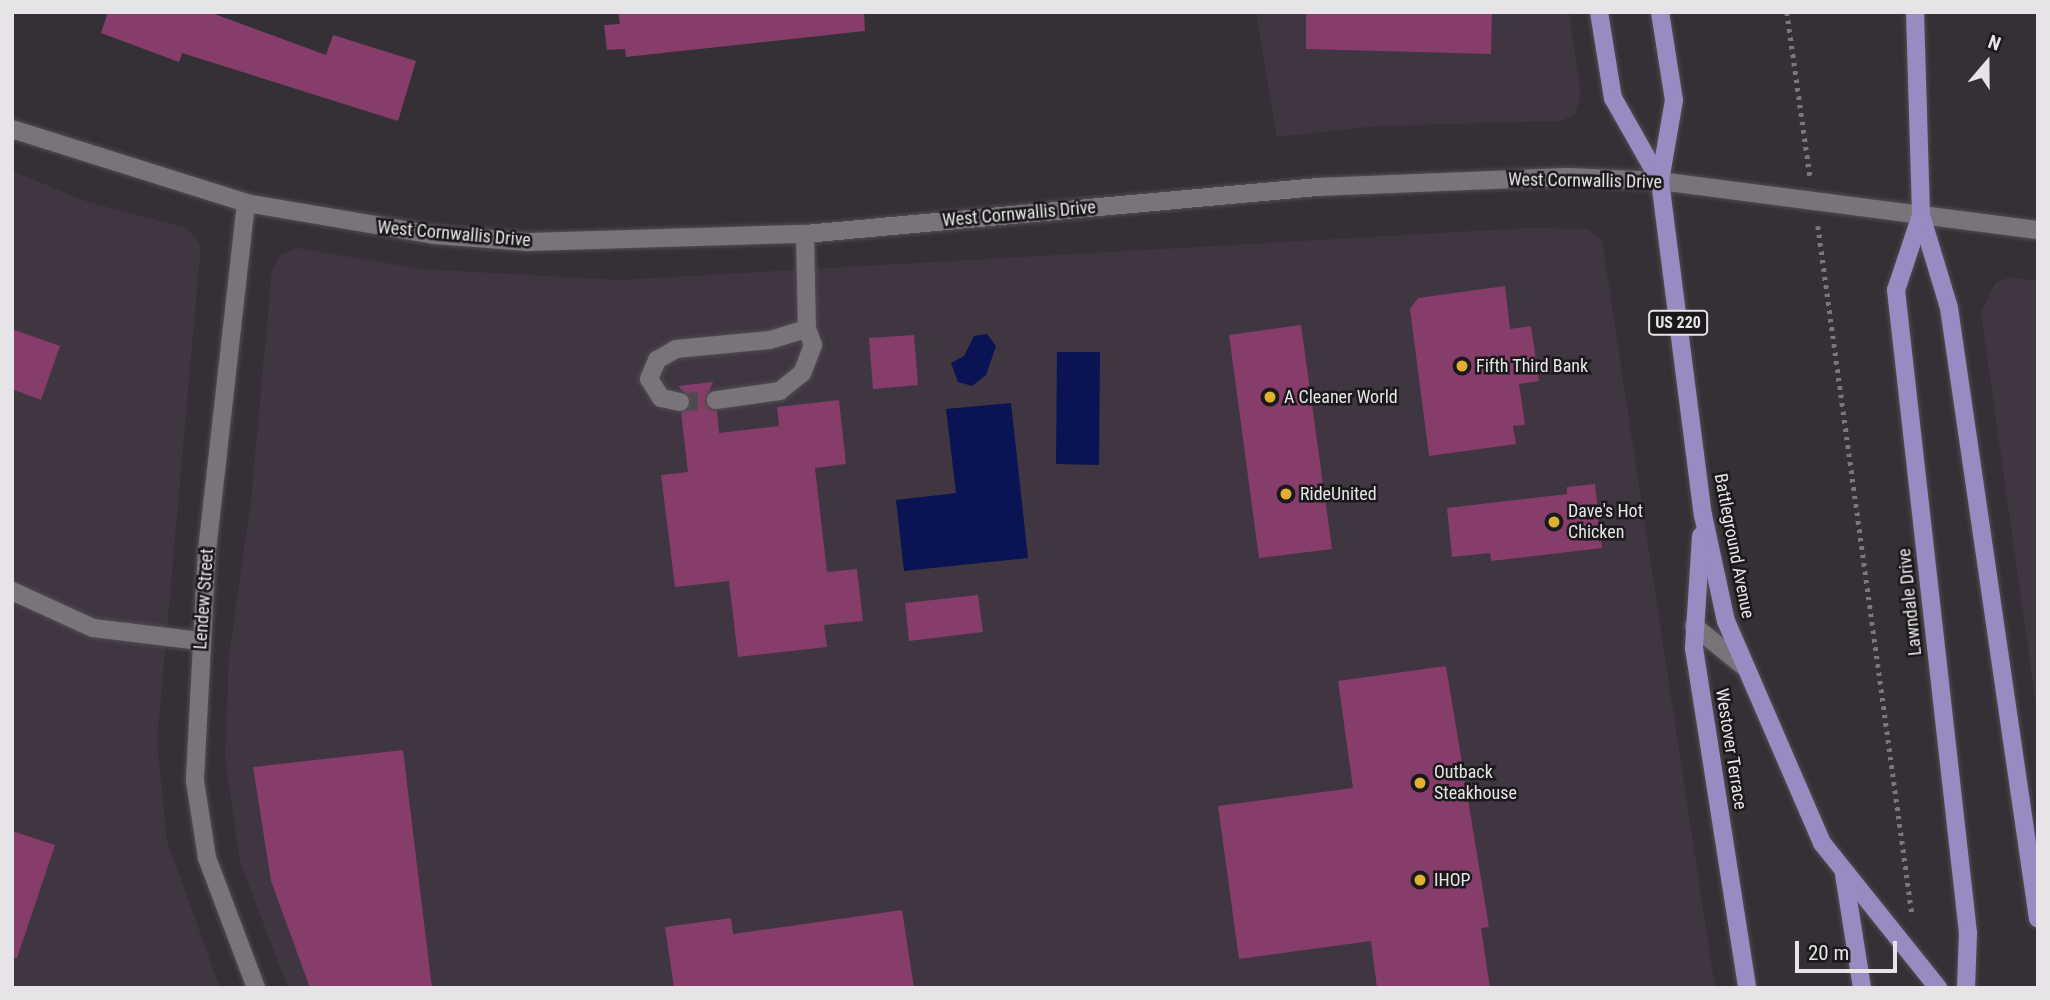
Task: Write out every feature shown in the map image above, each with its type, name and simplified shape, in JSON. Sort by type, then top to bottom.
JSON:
[{"type":"main road","name":"Battleground Avenue","points":[[1599,12],[1612,98],[1660,181]]},
{"type":"main road","name":"Battleground Avenue","points":[[1660,12],[1674,100],[1660,181],[1703,515],[1742,665],[1800,800],[1844,874],[1938,988]]},
{"type":"main road","name":"Lawndale Drive","points":[[1916,12],[1921,215],[1949,308],[2038,919]]},
{"type":"main road","name":"Lawndale Drive","points":[[1921,215],[1896,290],[1968,933],[1966,988]]},
{"type":"main road","name":"Westover Terrace","points":[[1703,515],[1694,626],[1747,988]]},
{"type":"main road","points":[[1844,874],[1862,988]]},
{"type":"street","name":"West Cornwallis Drive","points":[[12,129],[246,203],[396,230],[528,242],[805,234],[1317,187],[1567,177],[1660,181],[2038,230]]},
{"type":"street","name":"Lendew Street","points":[[246,203],[200,641],[195,781],[203,836],[256,988]]},
{"type":"street","points":[[716,400],[780,391],[802,373],[813,345],[807,329],[805,234]]},
{"type":"street","points":[[680,402],[661,398],[649,379],[657,360],[676,349],[770,340],[807,329]]},
{"type":"street","points":[[12,592],[93,628],[200,641]]},
{"type":"street","points":[[1694,626],[1742,665]]},
{"type":"path","points":[[1787,12],[1919,964]]},
{"type":"shaded area","points":[[1256,12],[1569,12],[1581,95],[1575,114],[1562,121],[1377,126],[1277,137]]},
{"type":"shaded area","points":[[12,171],[88,202],[187,228],[201,245],[157,741],[167,841],[220,988],[12,988]]},
{"type":"shaded area","points":[[1528,228],[1588,229],[1602,240],[1715,988],[288,988],[240,862],[225,757],[229,656],[251,500],[272,269],[280,255],[297,248],[422,269],[619,280]]},
{"type":"shaded area","points":[[2010,277],[2038,281],[2038,719],[1981,313],[1995,283]]},
{"type":"shaded area","points":[[987,334],[996,346],[986,375],[972,386],[958,382],[951,363],[964,356],[974,336]]},
{"type":"shaded area","points":[[1057,352],[1100,352],[1099,465],[1056,464]]},
{"type":"shaded area","points":[[1011,403],[1028,558],[904,571],[896,500],[956,493],[946,409]]},
{"type":"building","points":[[108,12],[209,12],[326,55],[333,35],[416,61],[398,121],[182,53],[179,62],[101,33]]},
{"type":"building","points":[[618,12],[864,12],[865,31],[626,57],[625,49],[607,50],[604,25],[620,24]]},
{"type":"building","points":[[1306,12],[1492,12],[1491,54],[1306,49]]},
{"type":"building","points":[[1505,286],[1510,329],[1531,326],[1539,381],[1519,384],[1525,425],[1513,426],[1516,444],[1429,456],[1410,309],[1418,298]]},
{"type":"building","points":[[1301,325],[1332,549],[1259,558],[1229,335]]},
{"type":"building","points":[[12,329],[60,346],[41,400],[12,389]]},
{"type":"building","points":[[914,335],[918,385],[873,389],[869,338]]},
{"type":"building","points":[[713,382],[705,401],[717,411],[719,433],[779,426],[777,407],[839,400],[846,464],[815,468],[827,572],[857,569],[863,621],[824,625],[827,647],[738,657],[729,581],[675,587],[661,475],[688,472],[681,413],[691,399],[678,386]]},
{"type":"building","points":[[1595,484],[1602,548],[1491,561],[1490,553],[1452,557],[1447,508],[1567,494],[1567,487]]},
{"type":"building","points":[[978,595],[983,632],[909,641],[905,603]]},
{"type":"building","points":[[1446,666],[1489,927],[1481,928],[1490,988],[1377,988],[1371,941],[1239,959],[1218,806],[1353,788],[1338,681]]},
{"type":"building","points":[[403,750],[432,988],[310,988],[271,881],[253,767]]},
{"type":"building","points":[[12,831],[55,845],[17,958],[12,958]]},
{"type":"building","points":[[902,910],[914,988],[674,988],[665,927],[731,918],[733,934]]},
{"type":"tunnel","points":[[680,402],[716,400]]},
{"type":"place","name":"Fifth Third Bank","points":[[1462,366]]},
{"type":"place","name":"A Cleaner World","points":[[1270,397]]},
{"type":"place","name":"RideUnited","points":[[1286,494]]},
{"type":"place","name":"Dave's Hot Chicken","points":[[1554,522]]},
{"type":"place","name":"Outback Steakhouse","points":[[1420,783]]},
{"type":"place","name":"IHOP","points":[[1420,880]]}]
